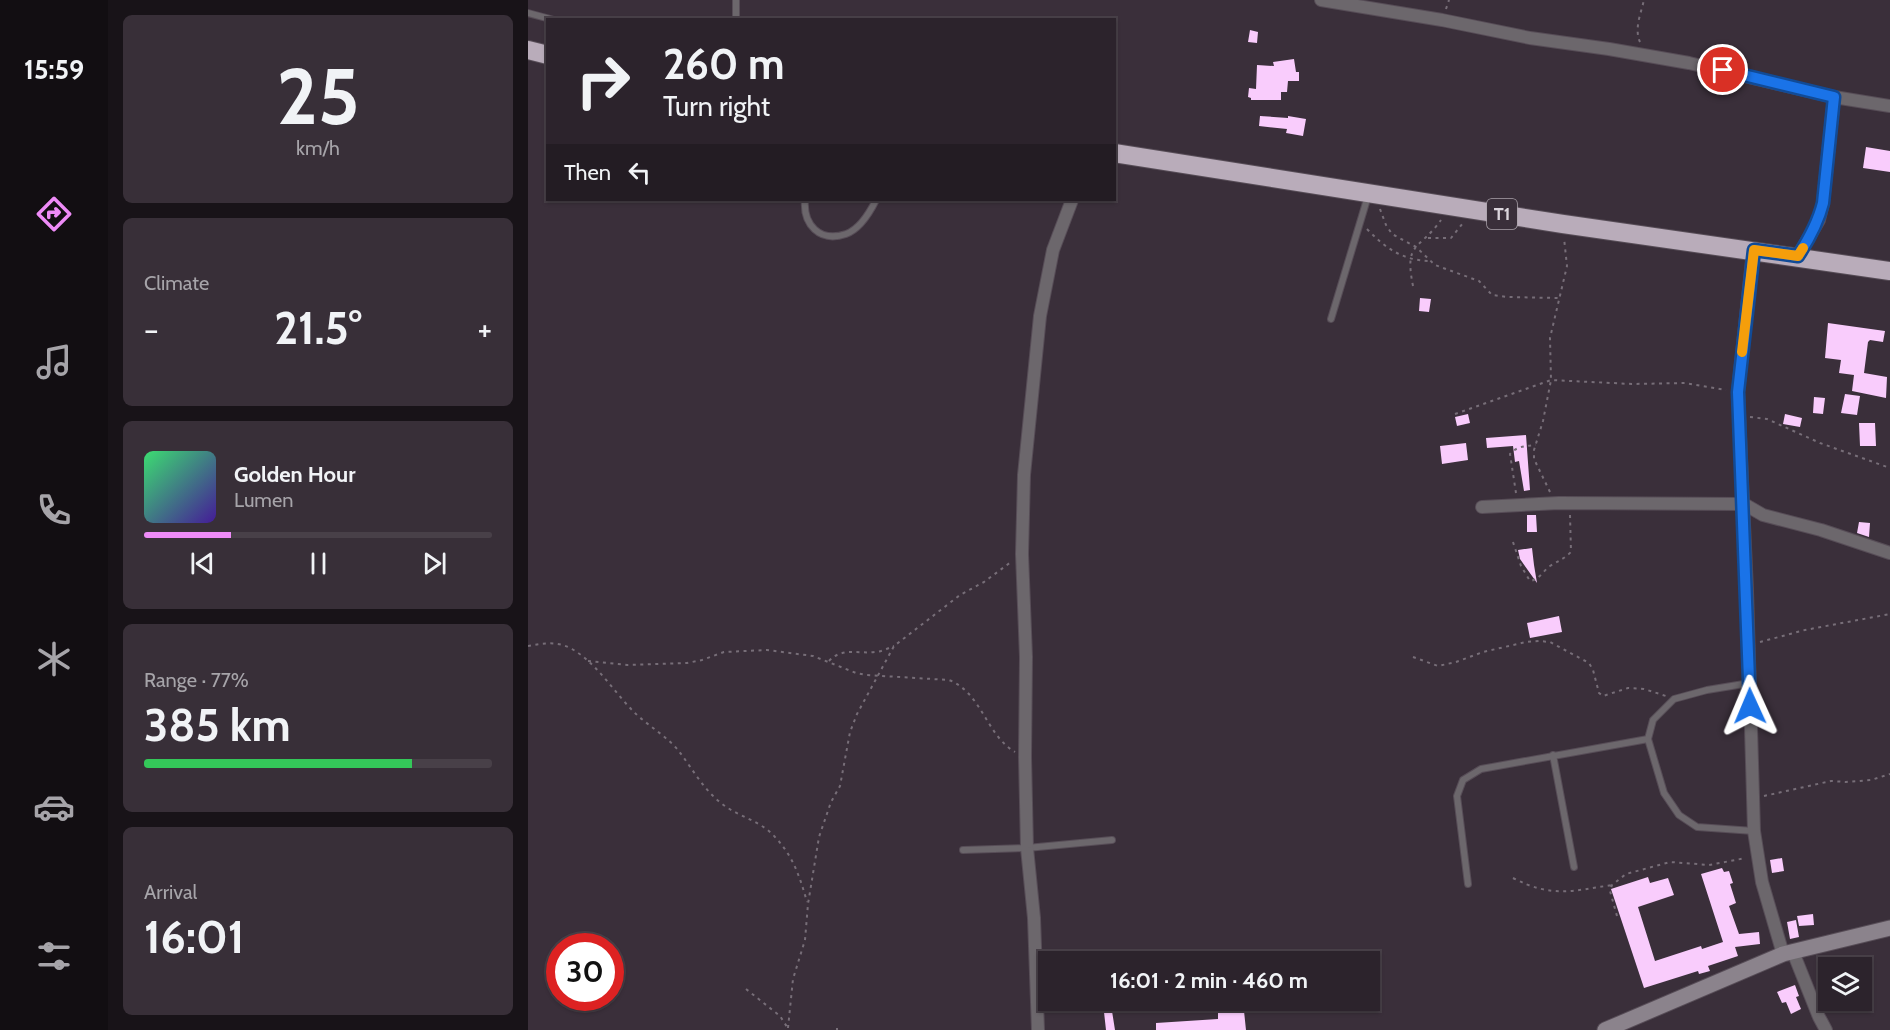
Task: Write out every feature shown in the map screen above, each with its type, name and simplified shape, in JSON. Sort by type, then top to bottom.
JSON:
[{"type":"highway","points":[[528,50],[546,54]]},
{"type":"highway","name":"T1","points":[[1116,153],[1563,224],[1890,271]]},
{"type":"street","points":[[1321,0],[1650,57],[1740,74],[1834,97],[1890,106]]},
{"type":"street","points":[[1798,256],[1815,228],[1823,203],[1834,97]]},
{"type":"street","points":[[1038,1030],[1034,918],[1027,848],[1026,657],[1022,554],[1024,475],[1040,316],[1053,250],[1072,201]]},
{"type":"street","points":[[1754,250],[1738,392],[1744,504],[1754,831],[1764,891],[1788,953],[1826,1030]]},
{"type":"street","points":[[1482,507],[1563,503],[1744,504],[1763,515],[1821,530],[1890,553]]},
{"type":"street","points":[[1605,1030],[1788,953],[1890,928]]},
{"type":"lane","points":[[736,0],[736,18]]},
{"type":"lane","points":[[528,13],[547,18]]},
{"type":"lane","points":[[1331,320],[1373,193]]},
{"type":"lane","points":[[805,201],[804,209],[808,222],[817,232],[831,236],[846,234],[858,226],[875,201]]},
{"type":"lane","points":[[1750,683],[1707,690],[1674,699],[1653,720],[1648,739],[1664,793],[1679,815],[1697,827],[1754,831]]},
{"type":"lane","points":[[1468,884],[1457,796],[1463,780],[1481,769],[1648,739]]},
{"type":"lane","points":[[1553,755],[1574,867]]},
{"type":"lane","points":[[963,850],[1027,848],[1112,840]]},
{"type":"path","points":[[1644,0],[1638,26],[1638,38],[1650,57]]},
{"type":"path","points":[[1373,193],[1392,234],[1416,247],[1429,261],[1443,269],[1479,282],[1492,294],[1499,296],[1559,298]]},
{"type":"path","points":[[1413,286],[1409,259],[1416,247],[1452,206]]},
{"type":"path","points":[[1426,238],[1450,238],[1480,210]]},
{"type":"path","points":[[1362,223],[1388,248],[1409,259],[1429,261]]},
{"type":"path","points":[[1513,542],[1521,566],[1530,581],[1535,580],[1550,566],[1564,560],[1571,552],[1572,544],[1563,503],[1550,493],[1534,459],[1551,380],[1550,338],[1567,266],[1563,224]]},
{"type":"path","points":[[1455,414],[1551,380],[1632,384],[1685,383],[1738,392]]},
{"type":"path","points":[[1739,415],[1767,419],[1820,443],[1890,468]]},
{"type":"path","points":[[1518,505],[1510,454],[1514,449],[1536,445]]},
{"type":"path","points":[[829,661],[837,654],[847,651],[876,652],[894,646],[960,595],[984,582],[1022,554]]},
{"type":"path","points":[[1749,645],[1805,630],[1890,614]]},
{"type":"path","points":[[1413,657],[1438,666],[1483,652],[1539,641],[1550,642],[1589,663],[1599,693],[1603,696],[1628,688],[1658,692],[1674,699]]},
{"type":"path","points":[[528,646],[546,643],[562,644],[588,661],[636,714],[668,739],[699,780],[722,804],[762,825],[775,836],[789,854],[798,871],[808,904]]},
{"type":"path","points":[[788,1029],[793,979],[805,940],[808,904],[819,837],[831,802],[840,786],[850,732],[865,698],[894,646]]},
{"type":"path","points":[[588,661],[627,665],[687,663],[724,652],[767,650],[813,656],[856,673],[949,680],[957,684],[974,700],[1007,748],[1025,757]]},
{"type":"path","points":[[1752,797],[1781,793],[1831,781],[1871,780],[1890,774]]},
{"type":"path","points":[[1513,879],[1529,887],[1556,892],[1612,885],[1626,874],[1656,864],[1670,862],[1709,865],[1758,856]]},
{"type":"path","points":[[1612,885],[1611,900],[1617,916]]},
{"type":"path","points":[[746,988],[774,1010],[788,1029]]},
{"type":"building","points":[[1250,30],[1258,32],[1257,43],[1248,42]]},
{"type":"building","points":[[1294,59],[1296,72],[1299,72],[1299,81],[1288,81],[1287,92],[1281,92],[1281,100],[1251,100],[1248,97],[1249,88],[1256,89],[1257,65],[1274,66],[1273,62]]},
{"type":"building","points":[[1260,116],[1288,118],[1288,116],[1306,119],[1303,136],[1286,133],[1287,129],[1259,126]]},
{"type":"building","points":[[1866,147],[1890,151],[1890,172],[1863,168]]},
{"type":"building","points":[[1420,298],[1431,299],[1429,312],[1419,311]]},
{"type":"building","points":[[1828,323],[1885,331],[1883,342],[1870,340],[1868,342],[1864,373],[1887,377],[1886,398],[1852,391],[1854,375],[1839,373],[1841,360],[1825,358]]},
{"type":"building","points":[[1845,394],[1860,396],[1857,415],[1841,413]]},
{"type":"building","points":[[1814,397],[1825,398],[1823,414],[1813,413]]},
{"type":"building","points":[[1468,414],[1470,423],[1457,426],[1455,417]]},
{"type":"building","points":[[1785,414],[1802,418],[1800,427],[1783,424]]},
{"type":"building","points":[[1859,423],[1875,423],[1876,446],[1860,446]]},
{"type":"building","points":[[1526,435],[1530,490],[1524,491],[1519,461],[1515,462],[1513,446],[1487,448],[1486,438]]},
{"type":"building","points":[[1466,443],[1468,460],[1442,464],[1440,446]]},
{"type":"building","points":[[1527,515],[1536,515],[1537,532],[1527,532]]},
{"type":"building","points":[[1859,522],[1870,523],[1869,537],[1857,533]]},
{"type":"building","points":[[1532,548],[1537,583],[1520,559],[1518,550]]},
{"type":"building","points":[[1559,616],[1562,632],[1530,638],[1527,623]]},
{"type":"building","points":[[1782,858],[1784,871],[1772,873],[1770,860]]},
{"type":"building","points":[[1722,868],[1724,872],[1729,871],[1733,883],[1730,884],[1736,903],[1729,906],[1739,934],[1759,932],[1760,944],[1735,947],[1738,956],[1708,966],[1710,971],[1699,974],[1698,971],[1644,988],[1611,889],[1648,877],[1650,883],[1668,878],[1674,895],[1638,907],[1655,961],[1701,946],[1702,949],[1723,942],[1701,874]]},
{"type":"building","points":[[1813,914],[1814,925],[1799,926],[1797,916]]},
{"type":"building","points":[[1796,920],[1799,937],[1790,939],[1787,922]]},
{"type":"building","points":[[1795,985],[1799,996],[1796,997],[1801,1009],[1791,1014],[1786,1002],[1782,1003],[1777,992]]},
{"type":"building","points":[[1112,1011],[1115,1030],[1106,1030],[1104,1012]]},
{"type":"building","points":[[1244,1011],[1246,1030],[1156,1030],[1156,1023],[1218,1019],[1218,1013]]},
{"type":"slow traffic","points":[[1742,352],[1754,250],[1798,256],[1803,248]]},
{"type":"route","points":[[1723,70],[1834,97],[1823,203],[1811,235],[1798,256],[1754,250],[1738,392],[1750,706]]}]
